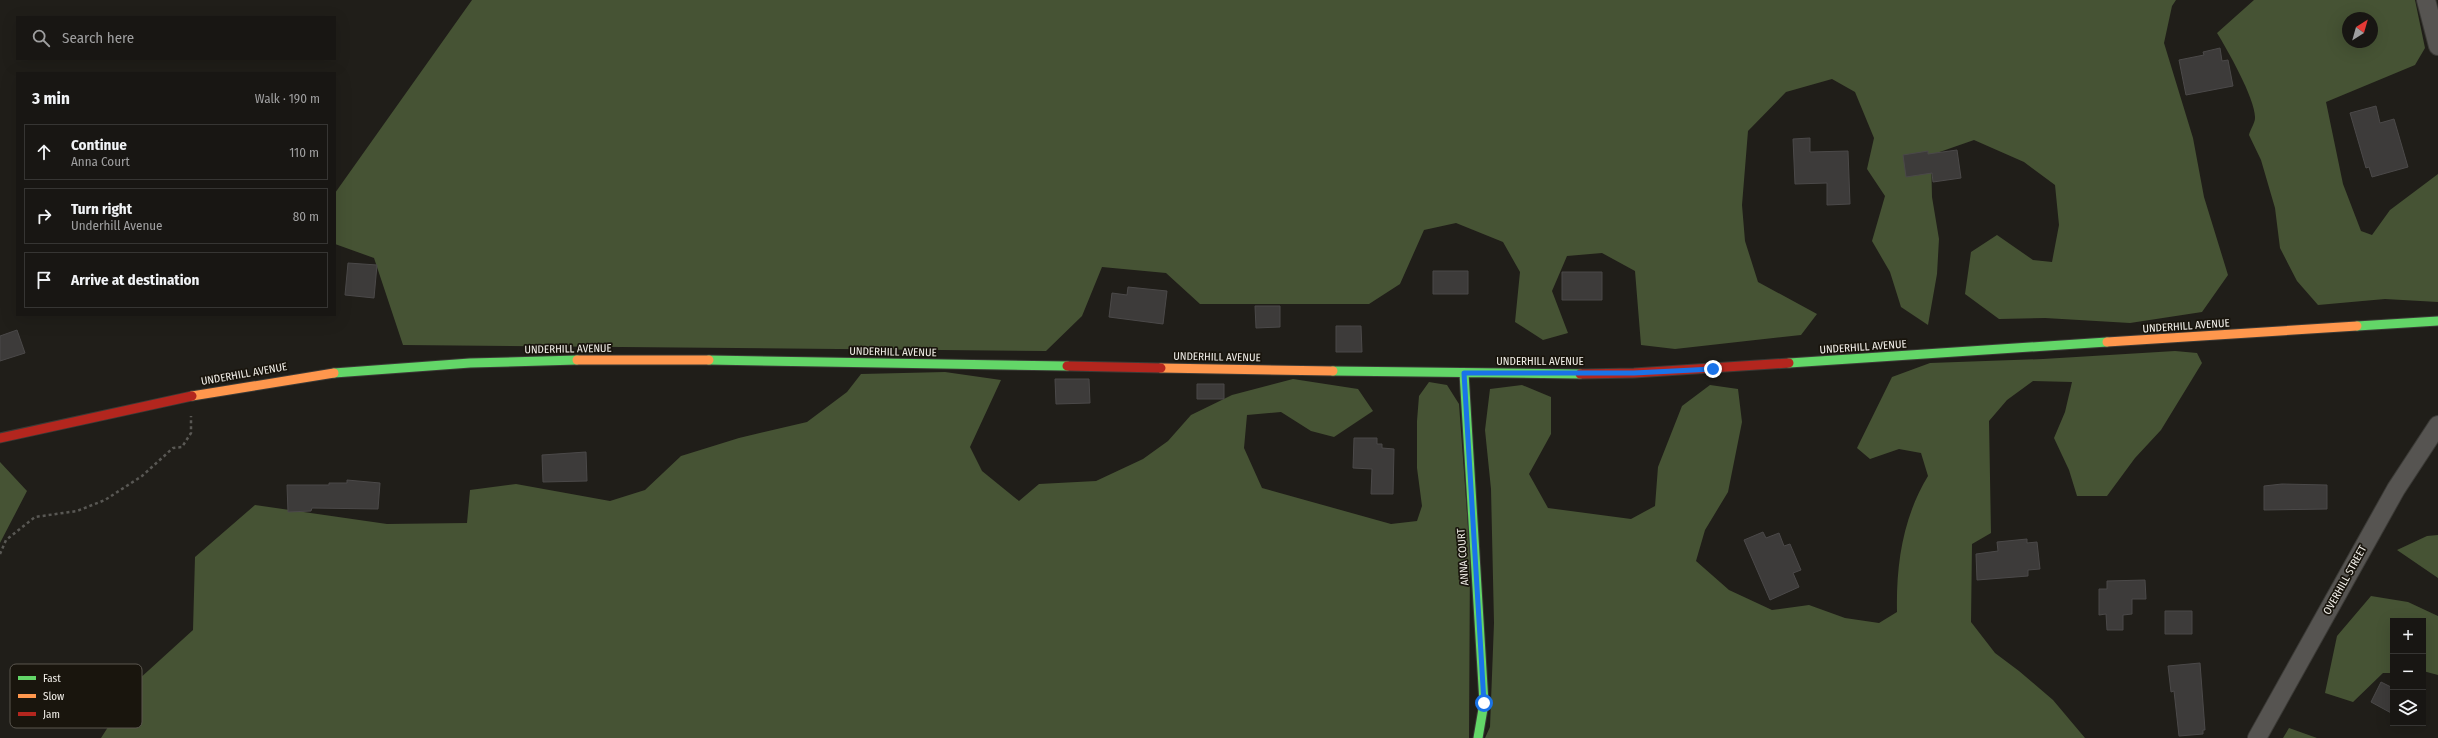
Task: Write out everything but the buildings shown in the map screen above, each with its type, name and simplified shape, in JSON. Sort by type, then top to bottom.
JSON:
[{"type":"main road","name":"UNDERHILL AVENUE","points":[[0,438],[190,396],[277,380],[336,373],[541,361],[663,359],[1464,373],[1634,373],[2438,321]]},
{"type":"main road","name":"ANNA COURT","points":[[1464,373],[1484,703],[1478,738]]},
{"type":"street","points":[[2426,0],[2438,46]]},
{"type":"street","name":"OVERHILL STREET","points":[[2258,738],[2396,489],[2438,425]]},
{"type":"path","points":[[0,554],[6,540],[35,517],[77,511],[105,500],[142,476],[173,448],[182,447],[191,433],[190,396]]},
{"type":"green space","points":[[472,0],[2176,0],[2172,6],[2164,43],[2193,138],[2204,197],[2228,275],[2202,312],[2130,323],[2045,318],[1999,319],[1965,294],[1971,252],[1997,235],[2033,260],[2052,262],[2059,225],[2055,185],[2024,162],[1974,140],[1931,155],[1932,197],[1939,239],[1937,274],[1928,325],[1901,307],[1890,272],[1872,241],[1885,196],[1867,169],[1874,138],[1855,92],[1832,79],[1786,92],[1748,131],[1742,205],[1745,241],[1758,282],[1817,314],[1801,335],[1675,349],[1641,345],[1635,271],[1602,253],[1567,256],[1552,291],[1568,333],[1543,340],[1515,322],[1520,272],[1503,242],[1456,223],[1424,230],[1400,284],[1369,304],[1200,304],[1166,273],[1102,267],[1082,316],[1046,351],[403,345],[374,258],[336,244],[336,192]]},
{"type":"green space","points":[[2254,0],[2415,0],[2425,48],[2415,65],[2326,102],[2343,184],[2361,231],[2372,235],[2390,210],[2438,174],[2438,302],[2385,299],[2318,305],[2297,281],[2280,248],[2275,208],[2261,160],[2249,135],[2255,118],[2251,99],[2217,33]]},
{"type":"green space","points":[[2175,351],[2197,353],[2202,363],[2161,430],[2135,458],[2107,496],[2077,496],[2069,470],[2054,438],[2065,412],[2072,382],[2033,381],[2007,400],[1989,421],[1991,533],[1972,544],[1971,622],[1995,653],[2053,700],[2085,738],[1485,738],[1490,727],[1494,623],[1491,489],[1485,430],[1490,389],[1522,385],[1551,397],[1551,434],[1529,474],[1548,508],[1631,519],[1655,506],[1658,467],[1682,406],[1710,385],[1738,389],[1742,422],[1728,492],[1705,530],[1696,561],[1729,590],[1772,610],[1809,605],[1845,618],[1879,623],[1897,612],[1898,576],[1903,541],[1912,508],[1928,476],[1921,453],[1899,449],[1870,459],[1857,448],[1892,377],[1930,363],[2043,359]]},
{"type":"green space","points":[[945,372],[1001,380],[970,447],[982,471],[1019,501],[1039,484],[1096,481],[1143,459],[1168,441],[1191,415],[1232,395],[1293,379],[1358,389],[1373,411],[1334,437],[1311,431],[1281,412],[1247,415],[1244,448],[1262,488],[1391,524],[1417,521],[1422,506],[1417,468],[1417,421],[1419,396],[1429,382],[1447,385],[1459,404],[1470,554],[1469,738],[101,738],[107,728],[142,728],[142,676],[193,630],[195,557],[255,505],[387,524],[467,523],[470,490],[516,484],[610,501],[645,490],[681,456],[739,438],[807,422],[847,392],[861,374]]},
{"type":"green space","points":[[0,462],[27,491],[0,543]]},
{"type":"green space","points":[[2438,535],[2438,578],[2397,550],[2427,536]]},
{"type":"green space","points":[[2371,596],[2408,602],[2438,616],[2438,675],[2426,672],[2426,618],[2390,618],[2390,673],[2383,673],[2353,702],[2325,693],[2337,636]]},
{"type":"green space","points":[[2289,728],[2317,738],[2283,738]]},
{"type":"traffic: fast","points":[[2357,326],[2438,321]]},
{"type":"traffic: fast","points":[[1789,363],[2107,342]]},
{"type":"traffic: fast","points":[[334,373],[470,363],[577,360]]},
{"type":"traffic: fast","points":[[709,360],[1067,366]]},
{"type":"traffic: fast","points":[[1333,371],[1580,374]]},
{"type":"traffic: fast","points":[[1464,373],[1484,703],[1478,738]]},
{"type":"traffic: slow","points":[[2107,342],[2357,326]]},
{"type":"traffic: slow","points":[[577,360],[709,360]]},
{"type":"traffic: slow","points":[[1161,368],[1333,371]]},
{"type":"traffic: slow","points":[[192,396],[334,373]]},
{"type":"traffic: jam","points":[[1580,374],[1634,373],[1789,363]]},
{"type":"traffic: jam","points":[[1067,366],[1161,368]]},
{"type":"traffic: jam","points":[[0,438],[192,396]]},
{"type":"route","points":[[1484,703],[1464,373],[1634,373],[1713,369]]}]
